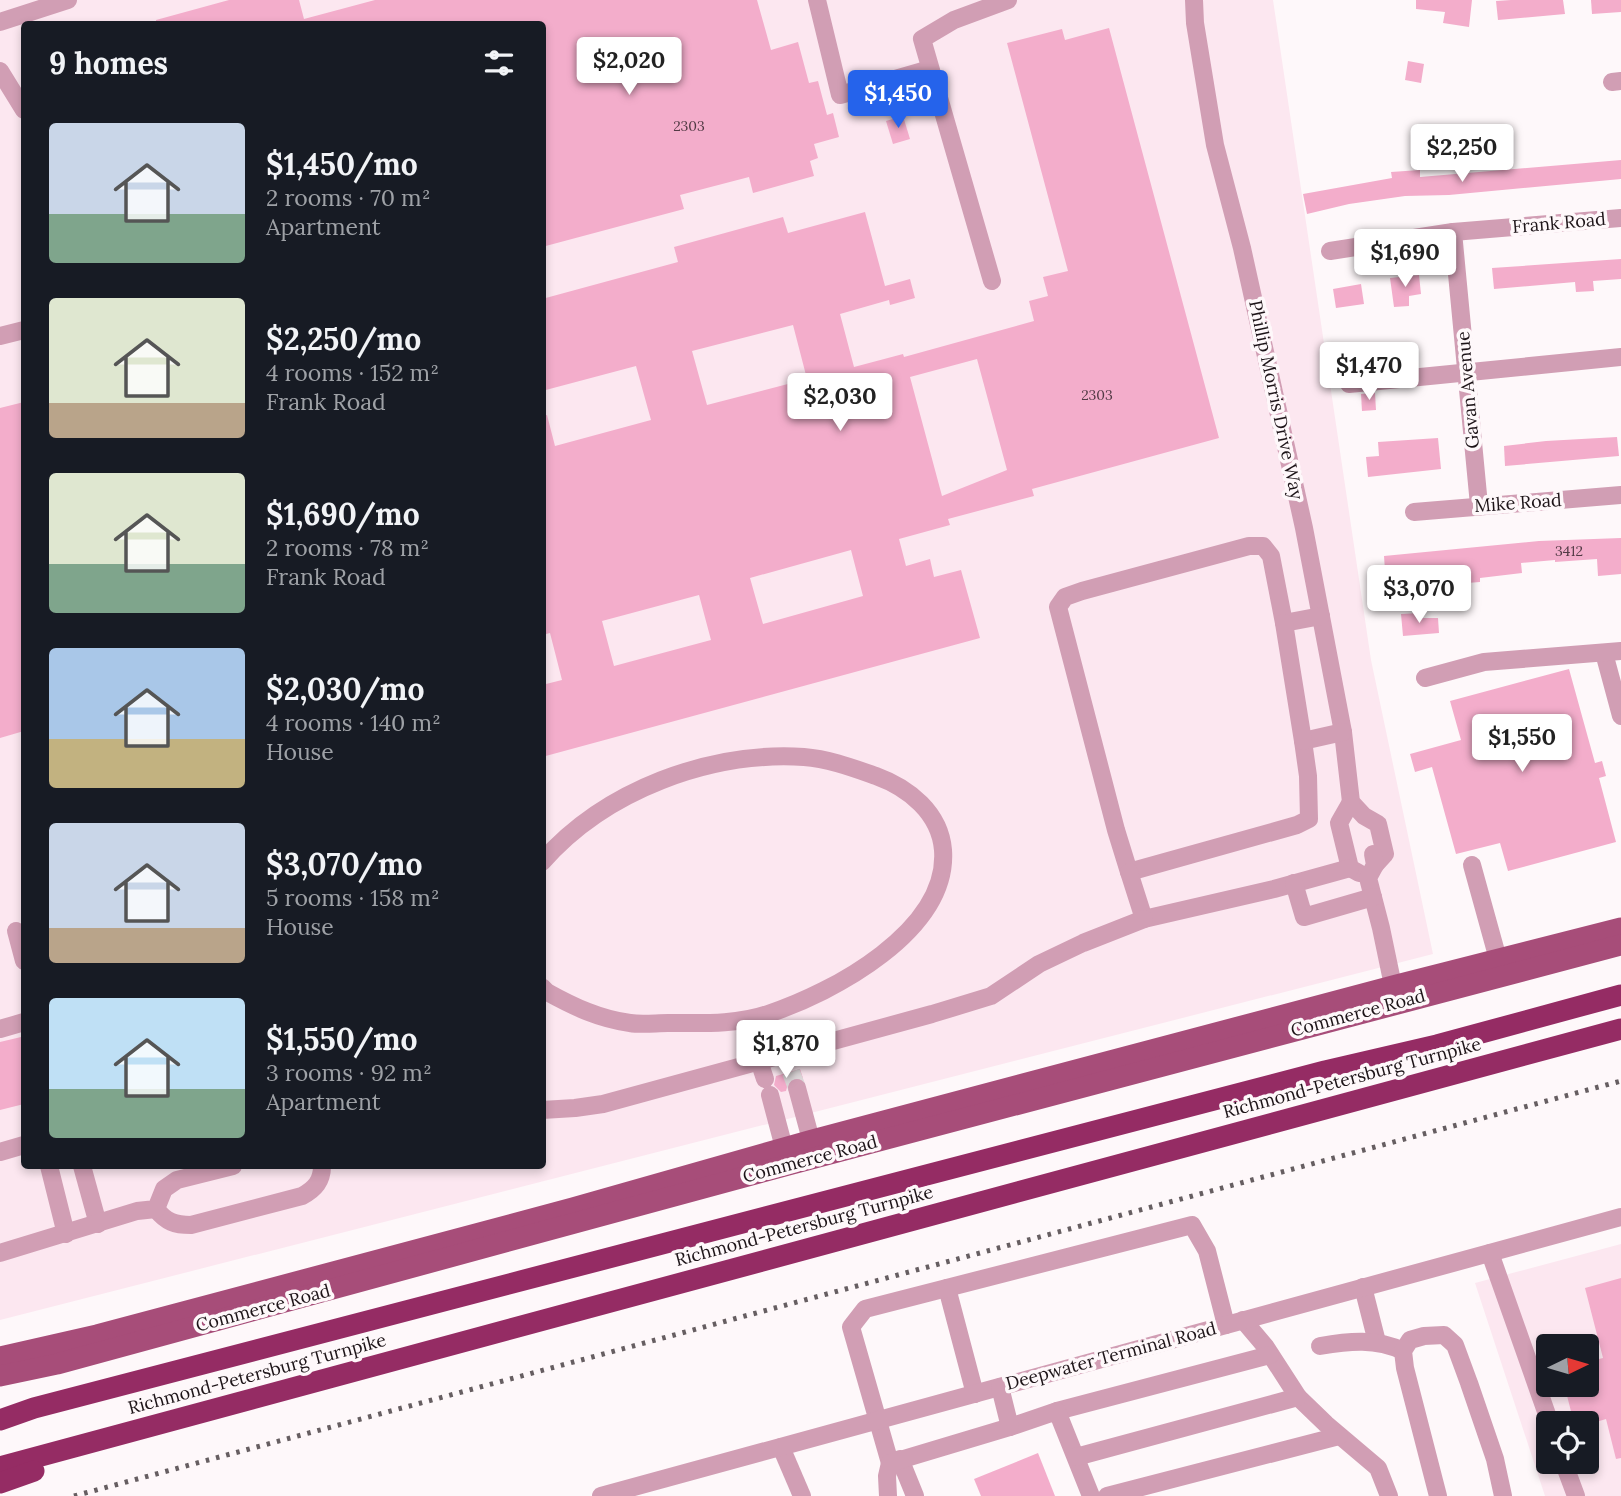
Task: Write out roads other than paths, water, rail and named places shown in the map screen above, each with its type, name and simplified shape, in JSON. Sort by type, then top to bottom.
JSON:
[{"type":"highway","name":"Richmond-Petersburg Turnpike","points":[[0,1420],[34,1408],[1621,995]]},
{"type":"highway","name":"Richmond-Petersburg Turnpike","points":[[0,1467],[1621,1029]]},
{"type":"highway","points":[[0,1483],[194,1414]]},
{"type":"main road","name":"Commerce Road","points":[[1500,968],[1621,928]]},
{"type":"main road","name":"Commerce Road","points":[[0,1357],[97,1335],[573,1208],[814,1149],[1395,994],[1500,968],[1621,945]]},
{"type":"main road","name":"Commerce Road","points":[[0,1376],[162,1336],[786,1156]]},
{"type":"street","points":[[0,22],[68,0]]},
{"type":"street","points":[[817,0],[840,95],[930,69]]},
{"type":"street","points":[[992,281],[922,39],[954,20],[1008,0]]},
{"type":"street","name":"Phillip Morris Drive Way","points":[[1194,0],[1195,23],[1215,145],[1242,248],[1304,528],[1343,732],[1351,802],[1339,823],[1350,868]]},
{"type":"street","points":[[0,71],[21,105]]},
{"type":"street","name":"Frank Road","points":[[1330,251],[1454,232],[1621,218]]},
{"type":"street","name":"Gavan Avenue","points":[[1454,232],[1479,505]]},
{"type":"street","points":[[0,336],[21,331]]},
{"type":"street","points":[[1349,384],[1621,356]]},
{"type":"street","name":"Mike Road","points":[[1414,512],[1621,495]]},
{"type":"street","points":[[1129,872],[1297,825],[1309,819],[1303,741],[1284,623],[1271,556],[1263,546],[1249,546],[1082,591],[1065,597],[1058,607],[1116,830],[1129,872],[1144,919]]},
{"type":"street","points":[[1284,623],[1321,616]]},
{"type":"street","points":[[1425,678],[1484,662],[1613,652],[1621,716]]},
{"type":"street","points":[[1303,741],[1343,732]]},
{"type":"street","points":[[546,858],[558,844],[594,816],[644,788],[699,767],[753,758],[805,757],[844,765],[890,782],[917,799],[938,827],[943,852],[938,883],[927,907],[891,947],[855,974],[766,1015],[717,1023],[631,1023],[582,1012],[546,990]]},
{"type":"street","points":[[1351,802],[1364,816],[1373,897],[1395,994]]},
{"type":"street","points":[[1472,864],[1500,968]]},
{"type":"street","points":[[546,1110],[603,1104],[991,996],[1039,964],[1144,919],[1274,889],[1350,868],[1371,871]]},
{"type":"street","points":[[1294,883],[1304,917],[1373,897]]},
{"type":"street","points":[[14,931],[21,952]]},
{"type":"street","points":[[766,1015],[794,1080],[814,1149]]},
{"type":"street","points":[[0,1028],[21,1023]]},
{"type":"street","points":[[759,1061],[786,1156]]},
{"type":"street","points":[[0,1152],[21,1146]]},
{"type":"street","points":[[50,1169],[66,1234]]},
{"type":"street","points":[[83,1169],[98,1224]]},
{"type":"street","points":[[156,1209],[164,1189],[177,1180],[221,1169]]},
{"type":"street","points":[[156,1209],[164,1220],[176,1225],[191,1225],[302,1196],[315,1189],[322,1169]]},
{"type":"street","points":[[0,1253],[137,1211],[156,1209]]},
{"type":"street","name":"Deepwater Terminal Road","points":[[601,1496],[1621,1217]]},
{"type":"street","points":[[915,1496],[877,1421],[851,1327],[865,1309],[1192,1225],[1207,1251],[1234,1323],[1270,1355],[1298,1397],[1378,1468],[1389,1496]]},
{"type":"street","points":[[1490,1253],[1546,1411]]},
{"type":"street","points":[[1363,1287],[1377,1342]]},
{"type":"street","points":[[947,1288],[975,1394]]},
{"type":"street","points":[[1438,1496],[1405,1368],[1404,1351],[1410,1340],[1444,1335],[1455,1345],[1495,1459],[1503,1496]]},
{"type":"street","points":[[1320,1346],[1347,1341],[1377,1342],[1387,1343],[1404,1351]]},
{"type":"street","points":[[888,1496],[887,1476],[895,1461],[1057,1411],[1270,1355]]},
{"type":"street","points":[[1000,1387],[1010,1427]]},
{"type":"street","points":[[1076,1457],[1298,1397]]},
{"type":"street","points":[[1057,1411],[1091,1496]]},
{"type":"street","points":[[1107,1496],[1339,1436]]},
{"type":"street","points":[[781,1447],[802,1496]]},
{"type":"street","points":[[1568,1474],[1576,1496]]},
{"type":"tunnel","points":[[791,1072],[797,1088]]},
{"type":"railway","points":[[74,1496],[1621,1081]]}]
